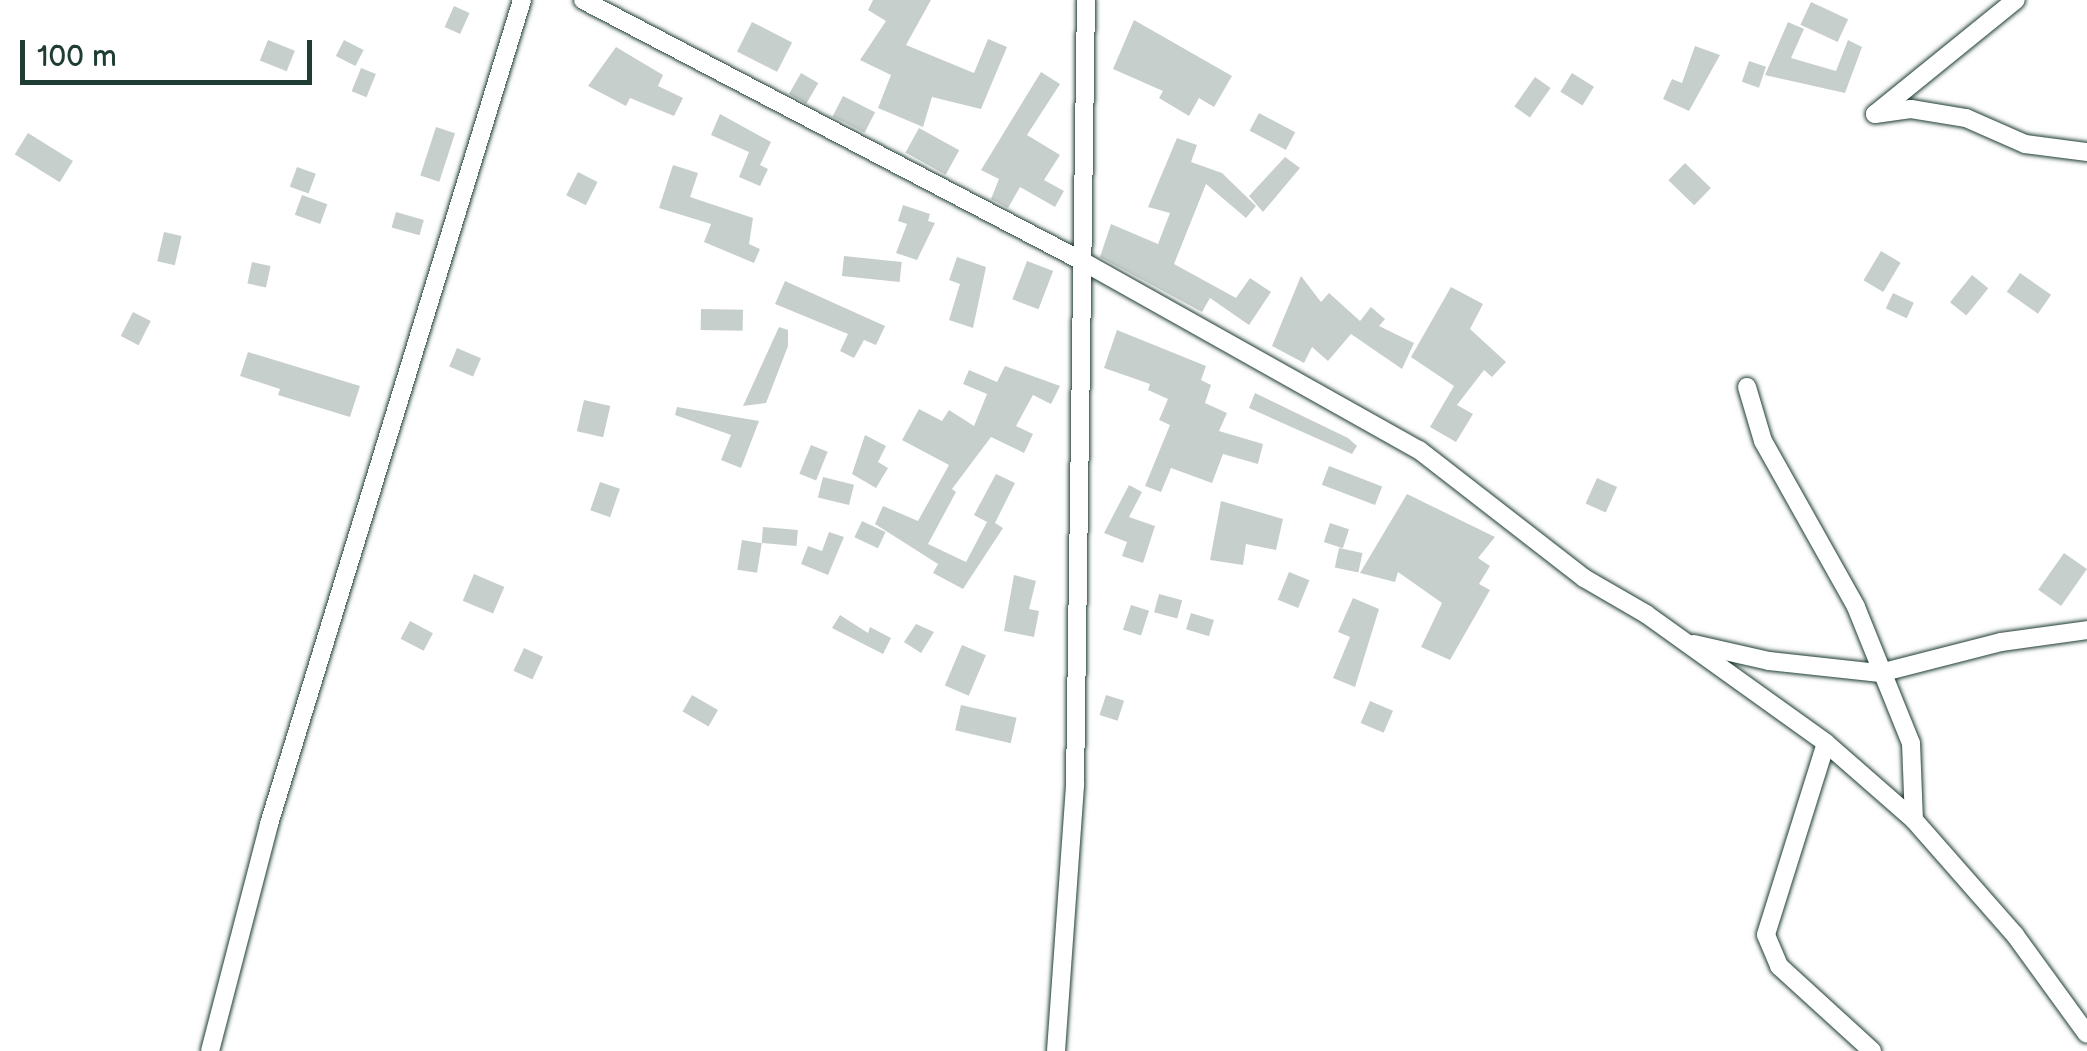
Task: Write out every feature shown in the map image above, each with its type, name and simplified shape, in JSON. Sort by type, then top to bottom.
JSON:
[{"type":"street","points":[[210,1051],[269,824],[522,0]]},
{"type":"street","points":[[583,0],[1082,261],[1419,450],[1584,578],[1684,641],[1826,742],[1914,820],[2015,934],[2087,1034]]},
{"type":"street","points":[[1056,1051],[1074,785],[1086,0]]},
{"type":"street","points":[[2016,0],[1875,114],[1911,109],[1966,118],[2025,144],[2087,152]]},
{"type":"street","points":[[1747,386],[1763,440],[1856,607],[1910,743],[1914,820]]},
{"type":"street","points":[[1684,641],[1769,662],[1880,673],[2001,642],[2087,630]]},
{"type":"street","points":[[1826,742],[1766,935],[1778,966],[1872,1051]]},
{"type":"building","points":[[873,0],[931,0],[906,45],[974,73],[988,39],[1007,47],[981,109],[932,97],[923,127],[878,108],[891,75],[860,60],[886,21],[868,10]]},
{"type":"building","points":[[1811,2],[1848,19],[1838,42],[1800,25]]},
{"type":"building","points":[[454,6],[470,13],[460,34],[445,27]]},
{"type":"building","points":[[1134,20],[1232,76],[1214,107],[1199,98],[1189,116],[1159,98],[1163,91],[1113,69]]},
{"type":"building","points":[[752,22],[792,42],[777,72],[737,51]]},
{"type":"building","points":[[1788,22],[1804,29],[1791,58],[1836,71],[1848,40],[1862,47],[1845,93],[1765,75]]},
{"type":"building","points":[[268,40],[295,51],[287,71],[260,60]]},
{"type":"building","points":[[344,40],[364,50],[355,66],[336,56]]},
{"type":"building","points":[[1695,46],[1720,55],[1689,111],[1663,99],[1672,79],[1682,83]]},
{"type":"building","points":[[616,47],[663,75],[658,86],[683,98],[674,116],[630,98],[626,106],[588,86]]},
{"type":"building","points":[[1749,61],[1766,67],[1759,88],[1742,82]]},
{"type":"building","points":[[361,68],[376,74],[366,97],[352,91]]},
{"type":"building","points":[[1041,72],[1060,84],[1027,135],[1060,155],[1044,180],[1064,191],[1055,207],[1020,187],[1008,208],[991,199],[999,179],[981,170]]},
{"type":"building","points":[[801,73],[818,83],[806,104],[789,94]]},
{"type":"building","points":[[1572,73],[1594,87],[1582,105],[1560,92]]},
{"type":"building","points":[[1535,77],[1551,88],[1530,117],[1514,106]]},
{"type":"building","points":[[843,96],[875,112],[865,133],[833,116]]},
{"type":"building","points":[[1259,113],[1295,132],[1286,150],[1250,131]]},
{"type":"building","points":[[720,114],[771,142],[760,165],[768,169],[760,186],[739,177],[749,152],[711,135]]},
{"type":"building","points":[[436,127],[455,133],[439,182],[420,176]]},
{"type":"building","points":[[919,128],[959,150],[946,175],[905,152]]},
{"type":"building","points":[[28,133],[73,161],[60,182],[15,154]]},
{"type":"building","points":[[1177,138],[1197,145],[1191,162],[1222,173],[1256,206],[1246,218],[1206,184],[1174,264],[1236,298],[1250,278],[1271,292],[1249,325],[1210,298],[1202,312],[1100,257],[1111,224],[1158,244],[1170,213],[1148,207]]},
{"type":"building","points":[[1285,157],[1300,168],[1263,212],[1249,196]]},
{"type":"building","points":[[1685,163],[1711,188],[1694,205],[1668,180]]},
{"type":"building","points":[[673,165],[698,173],[690,197],[753,218],[749,244],[760,249],[754,263],[704,242],[711,224],[659,208]]},
{"type":"building","points":[[297,167],[316,174],[309,194],[290,187]]},
{"type":"building","points":[[578,172],[598,182],[586,205],[566,195]]},
{"type":"building","points":[[302,195],[327,204],[320,224],[295,215]]},
{"type":"building","points":[[903,205],[930,214],[928,221],[935,223],[917,260],[896,253],[907,224],[898,221]]},
{"type":"building","points":[[396,212],[424,220],[419,235],[392,227]]},
{"type":"building","points":[[164,232],[182,236],[175,265],[157,261]]},
{"type":"building","points":[[1881,251],[1901,263],[1883,292],[1863,280]]},
{"type":"building","points":[[844,256],[902,262],[900,282],[842,276]]},
{"type":"building","points":[[957,257],[986,267],[973,328],[949,320],[960,284],[949,280]]},
{"type":"building","points":[[1027,261],[1053,271],[1038,309],[1012,299]]},
{"type":"building","points":[[252,262],[271,266],[266,287],[247,284]]},
{"type":"building","points":[[2020,273],[2051,295],[2038,314],[2007,292]]},
{"type":"building","points":[[1972,275],[1988,288],[1966,315],[1950,302]]},
{"type":"building","points":[[1301,276],[1321,302],[1329,293],[1360,321],[1371,307],[1385,319],[1379,326],[1414,343],[1402,369],[1351,334],[1328,361],[1312,347],[1304,363],[1272,346]]},
{"type":"building","points":[[785,281],[885,326],[876,345],[864,340],[854,358],[840,351],[848,334],[775,304]]},
{"type":"building","points":[[1451,287],[1483,304],[1470,329],[1506,362],[1492,377],[1484,370],[1457,405],[1473,414],[1456,442],[1430,427],[1454,386],[1411,357]]},
{"type":"building","points":[[1893,293],[1914,303],[1907,318],[1886,308]]},
{"type":"building","points":[[701,309],[743,310],[743,331],[701,330]]},
{"type":"building","points":[[133,312],[151,321],[139,345],[121,336]]},
{"type":"building","points":[[779,327],[788,330],[788,346],[766,403],[743,406]]},
{"type":"building","points":[[1117,330],[1206,366],[1201,380],[1211,385],[1205,403],[1227,413],[1219,431],[1263,444],[1258,464],[1223,454],[1212,483],[1171,468],[1161,492],[1145,486],[1170,425],[1159,420],[1168,399],[1148,390],[1150,384],[1104,368]]},
{"type":"building","points":[[457,348],[481,358],[473,377],[449,366]]},
{"type":"building","points":[[248,352],[360,386],[350,417],[278,395],[280,389],[240,376]]},
{"type":"building","points":[[1005,366],[1060,386],[1051,404],[1033,395],[1016,426],[1033,434],[1024,453],[991,437],[952,489],[956,492],[928,544],[966,562],[987,522],[974,515],[996,474],[1015,483],[995,523],[1003,528],[963,589],[933,573],[938,564],[875,524],[883,506],[918,521],[949,465],[902,440],[919,409],[942,421],[949,410],[974,426],[987,394],[963,384],[969,370],[997,382]]},
{"type":"building","points":[[1255,393],[1357,446],[1352,454],[1249,408]]},
{"type":"building","points":[[584,400],[610,406],[603,437],[577,431]]},
{"type":"building","points":[[677,407],[759,421],[741,468],[721,460],[731,435],[675,415]]},
{"type":"building","points":[[865,435],[886,446],[878,462],[888,468],[876,488],[852,474]]},
{"type":"building","points":[[811,445],[828,452],[816,480],[799,474]]},
{"type":"building","points":[[1329,466],[1382,486],[1375,505],[1322,485]]},
{"type":"building","points":[[823,477],[854,485],[849,505],[818,497]]},
{"type":"building","points":[[1597,478],[1617,487],[1606,513],[1586,504]]},
{"type":"building","points":[[600,482],[620,489],[610,517],[590,510]]},
{"type":"building","points":[[1129,485],[1142,492],[1129,517],[1155,526],[1143,563],[1122,556],[1127,542],[1104,533]]},
{"type":"building","points":[[1407,494],[1495,537],[1478,558],[1490,566],[1479,584],[1490,590],[1450,660],[1421,647],[1442,603],[1398,572],[1395,582],[1360,573]]},
{"type":"building","points":[[1221,501],[1283,519],[1276,550],[1246,544],[1243,565],[1210,560]]},
{"type":"building","points":[[862,521],[886,532],[878,548],[854,537]]},
{"type":"building","points":[[1330,523],[1349,529],[1343,548],[1324,542]]},
{"type":"building","points":[[763,527],[798,530],[796,546],[762,543]]},
{"type":"building","points":[[829,532],[844,537],[828,575],[801,564],[808,546],[822,551]]},
{"type":"building","points":[[742,540],[762,543],[757,573],[737,570]]},
{"type":"building","points":[[1339,548],[1362,553],[1358,573],[1335,568]]},
{"type":"building","points":[[2064,553],[2087,569],[2061,606],[2038,590]]},
{"type":"building","points":[[1289,572],[1309,580],[1298,608],[1278,600]]},
{"type":"building","points":[[474,574],[504,587],[493,614],[463,601]]},
{"type":"building","points":[[1014,575],[1036,581],[1029,609],[1039,611],[1034,637],[1004,631]]},
{"type":"building","points":[[1159,594],[1182,600],[1177,619],[1154,612]]},
{"type":"building","points":[[1353,598],[1379,609],[1355,687],[1333,678],[1350,637],[1338,632]]},
{"type":"building","points":[[1131,605],[1149,611],[1141,636],[1123,630]]},
{"type":"building","points":[[1191,613],[1214,620],[1209,636],[1186,629]]},
{"type":"building","points":[[840,615],[868,633],[870,627],[891,638],[883,654],[832,628]]},
{"type":"building","points":[[410,621],[433,633],[424,651],[401,639]]},
{"type":"building","points":[[916,624],[934,632],[921,653],[904,642]]},
{"type":"building","points":[[962,645],[986,655],[969,696],[945,686]]},
{"type":"building","points":[[524,648],[543,657],[532,680],[513,671]]},
{"type":"building","points":[[692,695],[718,710],[708,726],[682,711]]},
{"type":"building","points":[[1106,695],[1124,701],[1118,721],[1100,715]]},
{"type":"building","points":[[1370,701],[1393,711],[1384,733],[1361,723]]},
{"type":"building","points":[[961,705],[1017,718],[1011,743],[955,730]]}]
